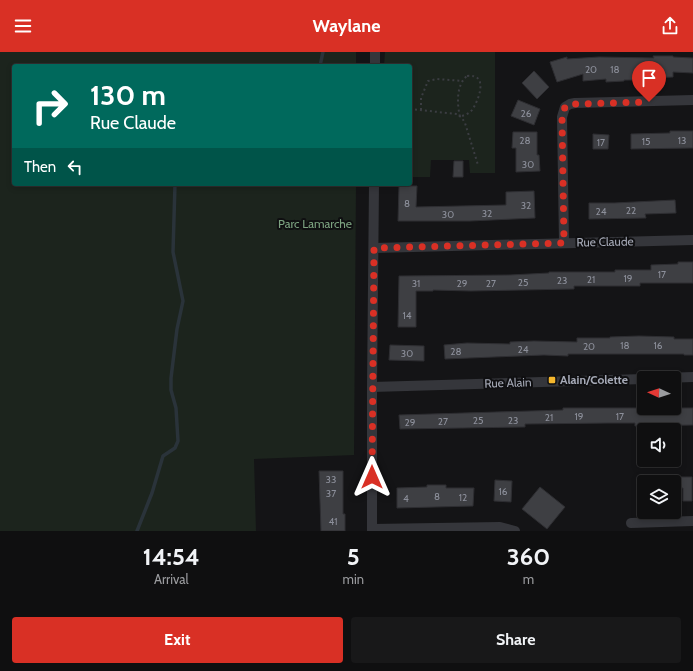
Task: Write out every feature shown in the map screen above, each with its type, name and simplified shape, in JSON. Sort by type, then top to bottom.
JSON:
[{"type":"street","points":[[375,52],[375,64]]},
{"type":"street","points":[[564,243],[562,117],[565,107],[570,104],[693,100]]},
{"type":"street","points":[[374,186],[372,530],[500,526],[515,531]]},
{"type":"street","name":"Rue Claude","points":[[374,248],[693,240]]},
{"type":"street","points":[[681,377],[693,377]]},
{"type":"street","name":"Rue Alain","points":[[372,387],[637,379]]},
{"type":"street","points":[[631,523],[693,521]]},
{"type":"path","points":[[412,109],[457,114],[460,116],[472,110],[479,95],[479,79],[472,76],[467,76],[462,81],[460,85],[458,103],[460,116],[465,123],[478,165]]},
{"type":"path","points":[[421,110],[421,98],[428,81],[437,79],[462,81]]},
{"type":"green space","name":"Parc Lamarche","points":[[0,52],[356,52],[356,64],[12,64],[12,186],[356,186],[354,455],[254,459],[256,531],[0,531]]},
{"type":"green space","points":[[385,52],[495,52],[495,173],[470,173],[469,160],[431,160],[430,177],[412,177],[412,64],[384,64]]},
{"type":"building","points":[[653,56],[693,58],[693,73],[673,72],[673,77],[606,82],[606,79],[583,81],[583,74],[557,82],[550,62],[567,57],[567,59],[599,57],[654,58]]},
{"type":"building","points":[[534,71],[549,87],[537,99],[522,83]]},
{"type":"building","points":[[518,100],[540,109],[534,125],[511,116]]},
{"type":"building","points":[[670,131],[693,131],[693,148],[631,149],[631,134],[670,133]]},
{"type":"building","points":[[513,132],[537,132],[537,155],[539,155],[540,171],[516,172],[516,148],[512,148]]},
{"type":"building","points":[[593,134],[609,135],[608,149],[593,149]]},
{"type":"building","points":[[454,161],[463,161],[463,177],[453,177]]},
{"type":"building","points":[[399,186],[417,186],[416,207],[506,205],[506,192],[534,191],[535,218],[470,221],[398,221]]},
{"type":"building","points":[[675,200],[676,213],[645,214],[646,218],[589,219],[589,203]]},
{"type":"building","points":[[678,262],[693,262],[693,283],[640,283],[640,286],[574,286],[574,289],[416,291],[416,327],[398,327],[399,276],[510,275],[549,272],[615,272],[615,270],[651,270],[651,265],[678,264]]},
{"type":"building","points":[[639,336],[693,339],[693,355],[568,354],[568,356],[544,355],[445,359],[444,345],[467,343],[510,344],[510,342],[534,341],[577,342],[577,338]]},
{"type":"building","points":[[390,345],[424,346],[424,361],[389,360]]},
{"type":"building","points":[[563,408],[637,408],[637,415],[681,415],[681,408],[693,408],[693,425],[681,425],[681,423],[637,423],[637,426],[635,426],[635,423],[525,424],[525,427],[400,429],[399,415],[563,410]]},
{"type":"building","points":[[319,471],[343,471],[343,514],[345,514],[345,531],[321,531]]},
{"type":"building","points":[[681,477],[692,477],[692,501],[683,501],[683,488],[681,488]]},
{"type":"building","points":[[495,480],[512,481],[511,502],[494,501]]},
{"type":"building","points":[[427,485],[446,485],[446,488],[474,488],[473,506],[397,508],[397,488],[427,487]]},
{"type":"building","points":[[540,487],[565,507],[547,529],[522,509]]},
{"type":"waterway","points":[[320,64],[323,52]]},
{"type":"waterway","points":[[137,531],[152,493],[163,456],[175,448],[178,441],[176,408],[171,390],[171,378],[177,329],[183,301],[173,252],[175,186]]},
{"type":"place","name":"Alain/Colette","points":[[552,380]]},
{"type":"route","points":[[372,477],[374,248],[564,243],[562,112],[565,107],[570,104],[649,102]]}]
